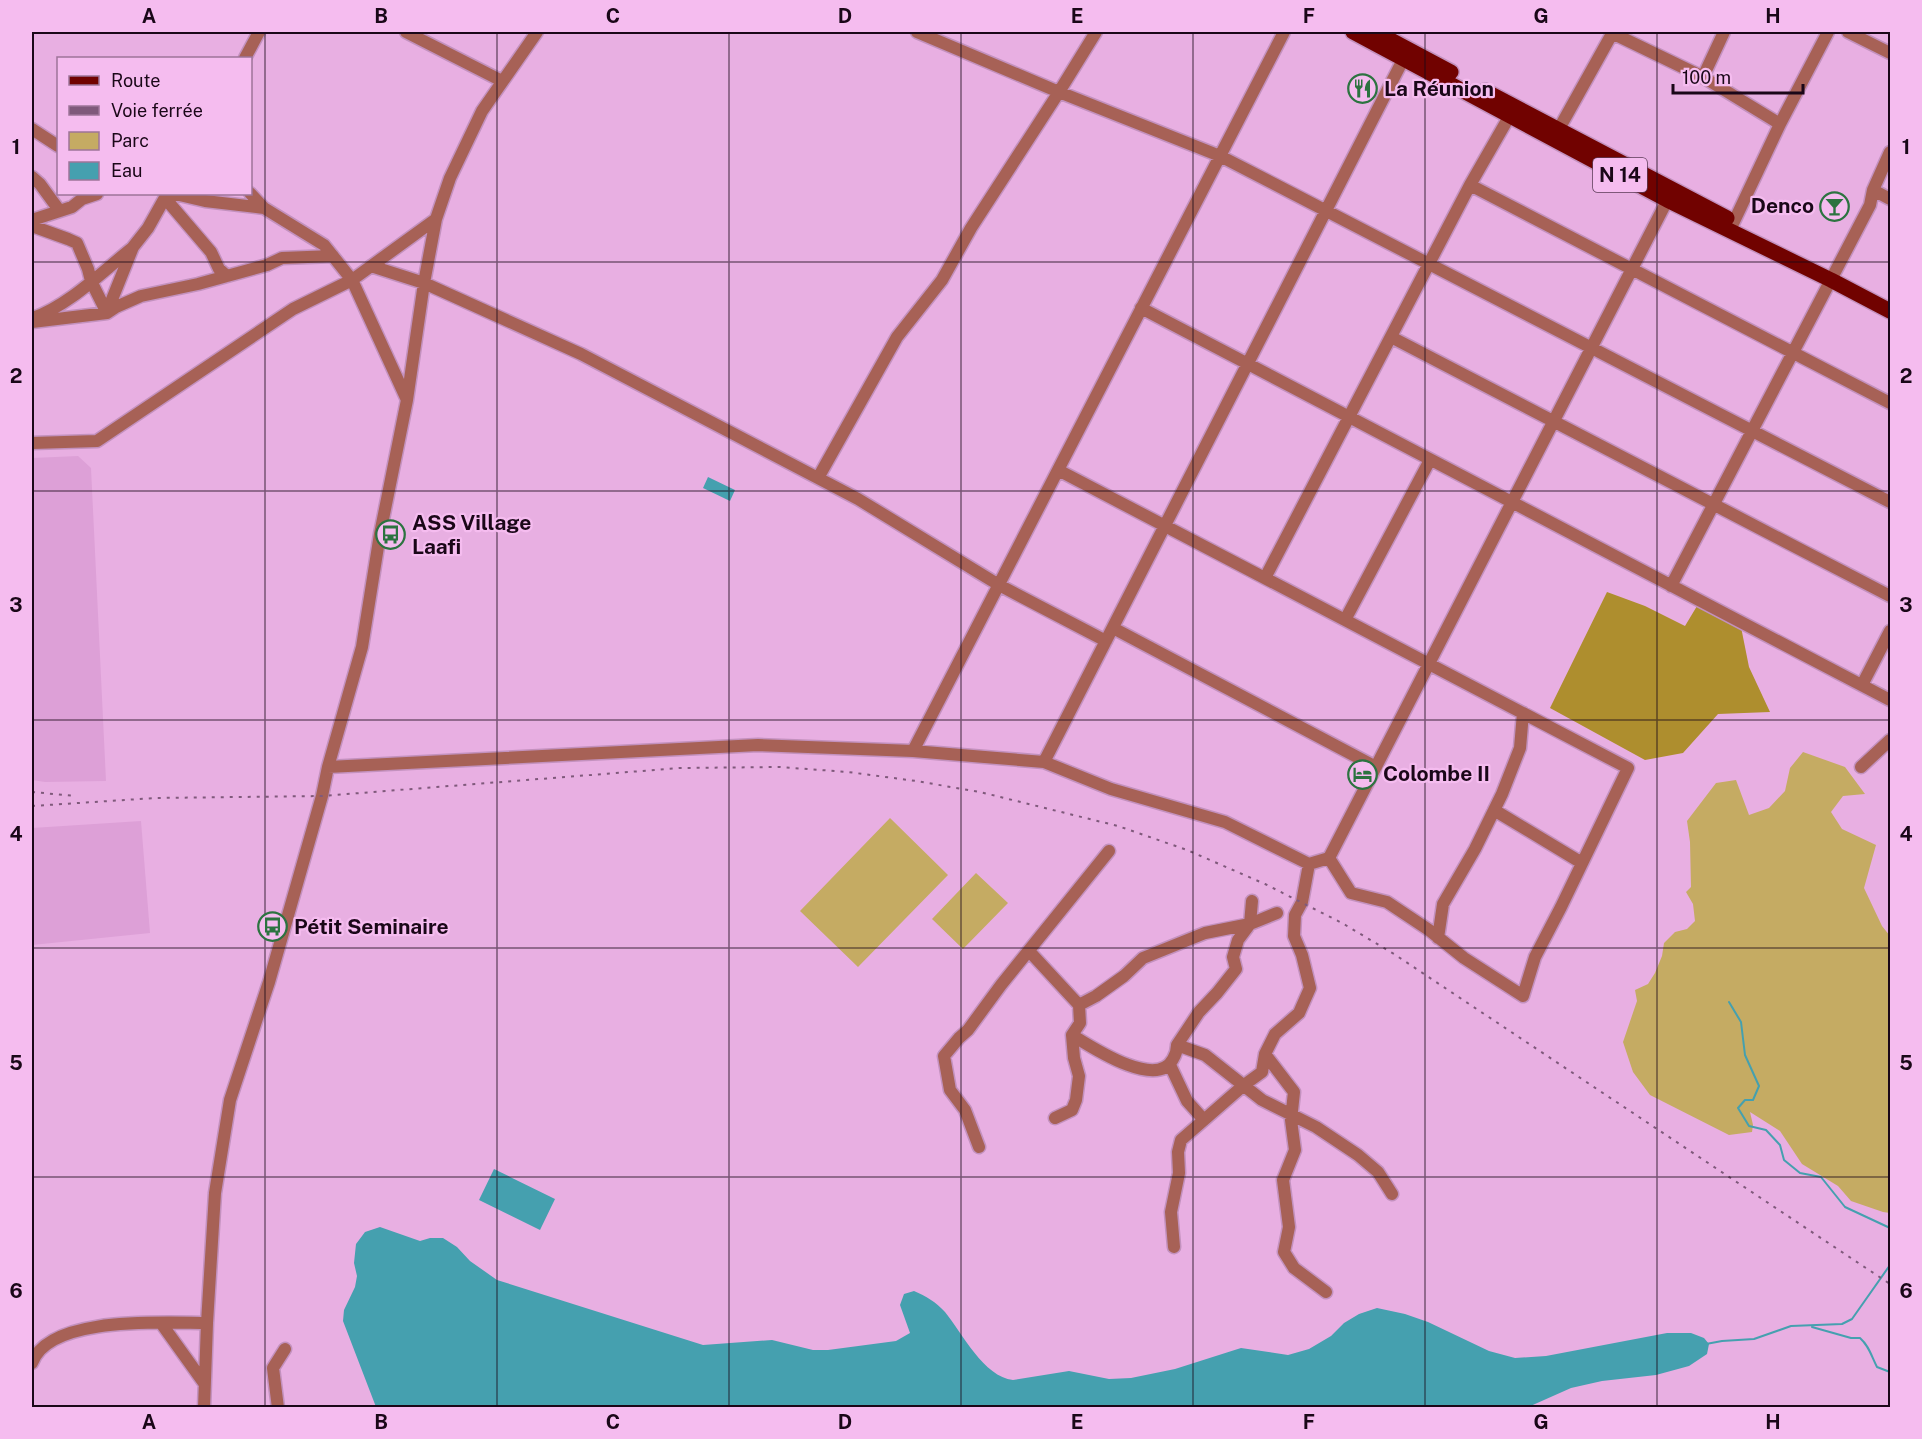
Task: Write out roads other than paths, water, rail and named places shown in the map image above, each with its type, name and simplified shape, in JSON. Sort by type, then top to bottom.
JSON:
[{"type":"main road","name":"N 14","points":[[1353,32],[1407,53]]},
{"type":"main road","name":"N 14","points":[[1376,32],[1407,53],[1670,194],[1833,275],[1890,300]]},
{"type":"main road","name":"N 14","points":[[1833,275],[1890,311]]},
{"type":"street","points":[[246,57],[259,32]]},
{"type":"street","points":[[406,32],[502,81]]},
{"type":"street","points":[[204,1407],[215,1193],[230,1100],[269,982],[362,647],[380,534],[407,400],[436,219],[450,178],[482,111],[537,32]]},
{"type":"street","points":[[917,32],[1220,156],[1890,502]]},
{"type":"street","points":[[818,478],[897,337],[942,280],[971,228],[1096,32]]},
{"type":"street","points":[[914,751],[1284,32]]},
{"type":"street","points":[[1556,134],[1612,32],[1703,77],[1780,124]]},
{"type":"street","points":[[1703,77],[1724,32]]},
{"type":"street","points":[[1732,226],[1780,124],[1828,32]]},
{"type":"street","points":[[1848,32],[1890,53]]},
{"type":"street","points":[[1044,762],[1407,53]]},
{"type":"street","points":[[1265,579],[1470,185],[1513,111]]},
{"type":"street","points":[[32,129],[57,145]]},
{"type":"street","points":[[1671,586],[1870,205],[1873,190],[1890,152]]},
{"type":"street","points":[[32,177],[59,210]]},
{"type":"street","points":[[1470,185],[1890,404]]},
{"type":"street","points":[[1873,190],[1890,199]]},
{"type":"street","points":[[328,767],[758,745],[914,751],[1044,762],[1111,789],[1226,822],[1309,864],[1329,858],[1670,194]]},
{"type":"street","points":[[32,220],[72,207],[94,195]]},
{"type":"street","points":[[32,320],[91,281],[133,247],[148,228],[167,195]]},
{"type":"street","points":[[168,195],[170,204],[211,252],[219,269],[226,276]]},
{"type":"street","points":[[179,195],[205,201],[264,208]]},
{"type":"street","points":[[252,195],[264,208],[324,245],[352,280],[407,400]]},
{"type":"street","points":[[32,443],[97,441],[293,309],[352,280],[436,219]]},
{"type":"street","points":[[32,226],[77,243],[91,281],[107,313]]},
{"type":"street","points":[[107,313],[133,247]]},
{"type":"street","points":[[32,320],[107,313],[141,296],[267,265],[282,258],[333,256]]},
{"type":"street","points":[[371,266],[424,283],[581,354],[858,499],[999,585],[1106,641]]},
{"type":"street","points":[[1141,308],[1890,700]]},
{"type":"street","points":[[1391,337],[1890,596]]},
{"type":"street","points":[[1345,620],[1430,460]]},
{"type":"street","points":[[1058,470],[1628,768],[1535,957],[1523,996],[1464,958],[1387,902],[1351,894],[1329,858]]},
{"type":"street","points":[[1113,628],[1376,767]]},
{"type":"street","points":[[1862,685],[1890,631]]},
{"type":"street","points":[[1438,938],[1443,904],[1475,849],[1520,748],[1523,713]]},
{"type":"street","points":[[1862,767],[1890,740]]},
{"type":"street","points":[[1494,810],[1582,863]]},
{"type":"street","points":[[979,1147],[965,1110],[950,1090],[945,1056],[1109,851]]},
{"type":"street","points":[[1174,1247],[1171,1212],[1179,1173],[1181,1140],[1244,1084],[1262,1072],[1265,1054],[1275,1034],[1299,1013],[1310,988],[1302,955],[1294,936],[1296,915],[1302,902],[1309,864]]},
{"type":"street","points":[[1072,1035],[1110,1058],[1129,1065],[1155,1071],[1170,1065],[1177,1051],[1177,1045],[1199,1012],[1236,969],[1233,957],[1238,940],[1250,924],[1252,901]]},
{"type":"street","points":[[1079,1005],[1124,976],[1143,958],[1204,933],[1250,924],[1276,914]]},
{"type":"street","points":[[1029,951],[1079,1005],[1080,1023],[1072,1035],[1074,1058],[1079,1076],[1076,1100],[1072,1110],[1055,1118]]},
{"type":"street","points":[[1177,1045],[1205,1055],[1262,1100],[1316,1127],[1358,1155],[1378,1172],[1392,1194]]},
{"type":"street","points":[[1265,1054],[1294,1092],[1292,1114],[1295,1150],[1283,1180],[1289,1227],[1284,1252],[1294,1268],[1326,1292]]},
{"type":"street","points":[[1170,1065],[1187,1101],[1204,1120]]},
{"type":"street","points":[[161,1323],[204,1383]]},
{"type":"street","points":[[32,1363],[33,1358],[45,1344],[69,1332],[116,1324],[207,1323]]},
{"type":"street","points":[[278,1407],[273,1368],[285,1349]]},
{"type":"water","points":[[708,477],[735,490],[730,501],[703,488]]},
{"type":"water","points":[[494,1169],[555,1199],[540,1230],[479,1200]]},
{"type":"water","points":[[380,1227],[420,1241],[443,1238],[497,1280],[703,1345],[772,1340],[813,1350],[828,1350],[896,1341],[910,1333],[900,1305],[904,1294],[914,1291],[942,1308],[983,1363],[1002,1377],[1013,1380],[1069,1371],[1109,1379],[1131,1378],[1175,1369],[1241,1348],[1288,1355],[1309,1349],[1331,1336],[1344,1323],[1359,1314],[1377,1308],[1428,1322],[1489,1351],[1515,1358],[1546,1356],[1667,1333],[1691,1333],[1704,1338],[1709,1344],[1707,1354],[1689,1366],[1656,1375],[1602,1381],[1571,1388],[1526,1408],[376,1407],[343,1321],[344,1310],[355,1287],[357,1276],[354,1263],[356,1244],[365,1232]]},
{"type":"waterway","points":[[1729,1002],[1741,1022],[1745,1055],[1759,1086],[1753,1100],[1745,1100],[1738,1108],[1749,1126],[1766,1130],[1780,1145],[1784,1160],[1800,1173],[1821,1177],[1845,1207],[1890,1228]]},
{"type":"waterway","points":[[1706,1344],[1754,1339],[1791,1326],[1842,1324],[1852,1319],[1890,1265]]},
{"type":"waterway","points":[[1812,1327],[1851,1338],[1860,1338],[1868,1348],[1877,1367],[1890,1372]]},
{"type":"railway","points":[[32,806],[155,798],[322,796],[680,768],[779,767],[848,772],[980,792],[1118,826],[1187,850],[1265,884],[1342,923],[1394,954],[1890,1284]]},
{"type":"railway","points":[[32,792],[76,796]]},
{"type":"place","name":"La Réunion","points":[[1363,89]]},
{"type":"place","name":"Denco","points":[[1835,206]]},
{"type":"place","name":"ASS Village Laafi","points":[[391,535]]},
{"type":"place","name":"Colombe II","points":[[1362,774]]},
{"type":"place","name":"Pétit Seminaire","points":[[273,927]]}]
